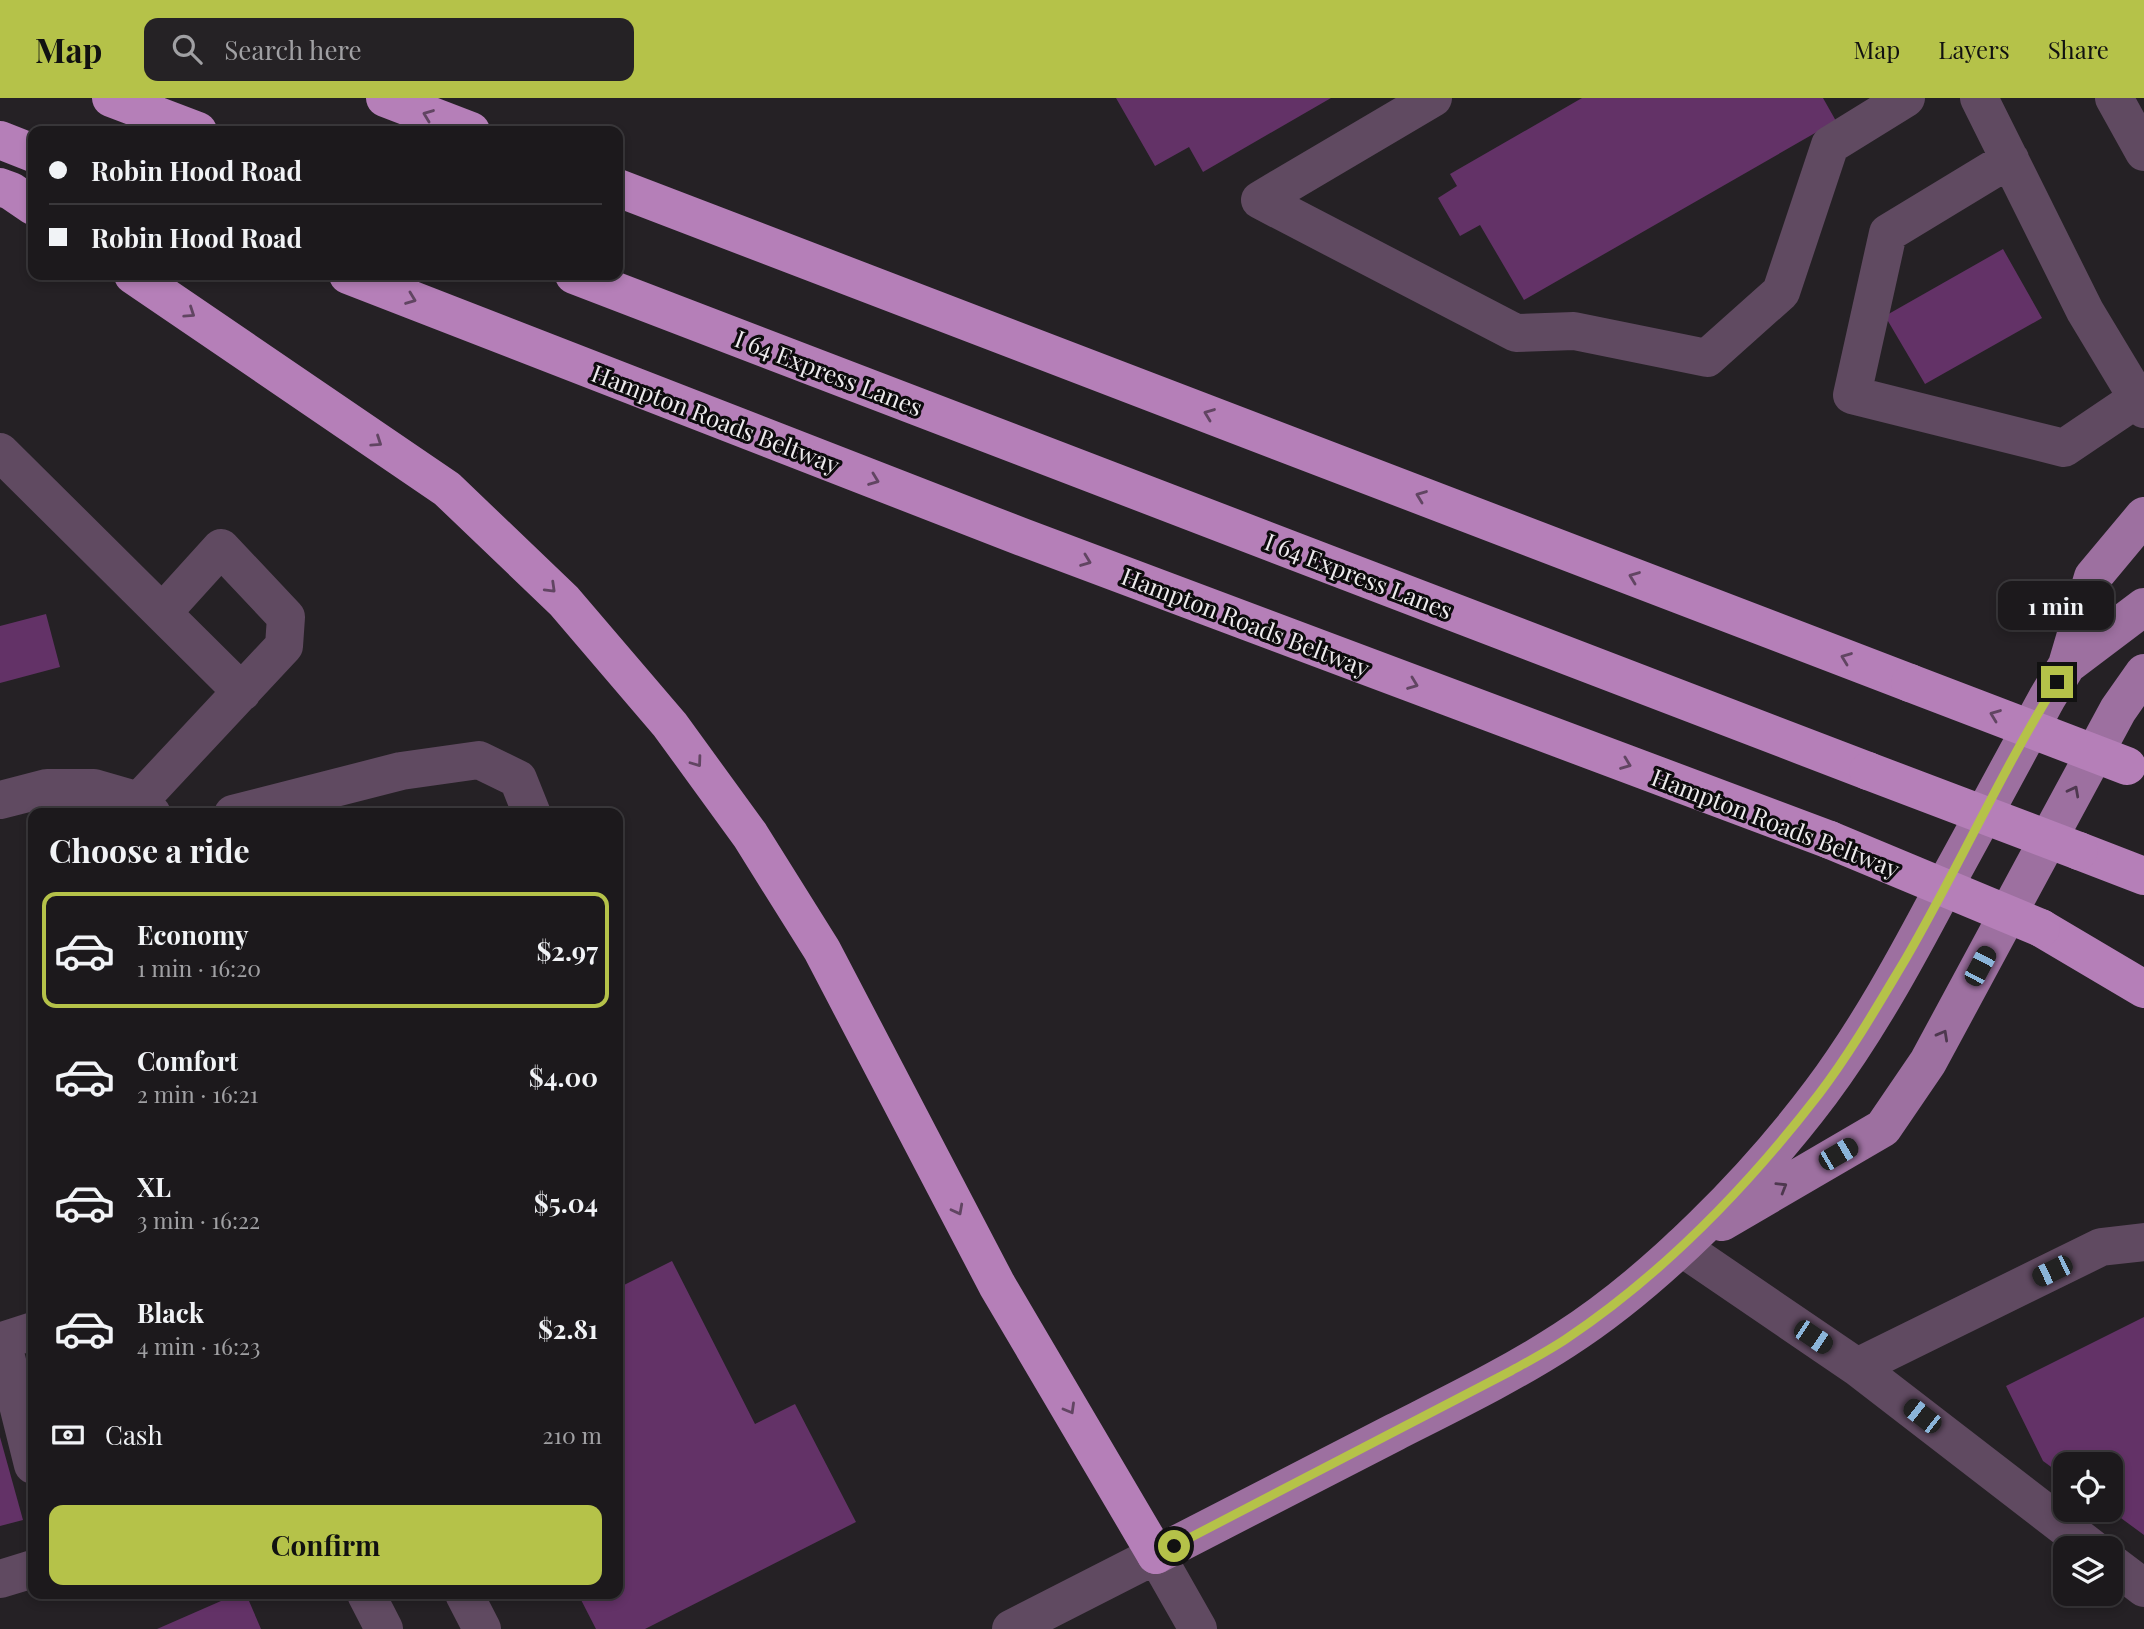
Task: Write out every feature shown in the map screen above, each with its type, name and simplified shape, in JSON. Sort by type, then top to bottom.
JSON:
[{"type":"highway","points":[[111,98],[185,126]]},
{"type":"highway","points":[[385,98],[458,126]]},
{"type":"highway","points":[[0,140],[28,151]]},
{"type":"highway","points":[[0,187],[28,203]]},
{"type":"highway","points":[[623,190],[2136,769]]},
{"type":"highway","points":[[140,280],[447,489],[564,601],[670,725],[750,835],[822,950],[998,1285],[1156,1555]]},
{"type":"highway","name":"Hampton Roads Beltway","points":[[361,280],[1022,537],[1830,840],[2041,928],[2144,966]]},
{"type":"highway","name":"I 64 Express Lanes","points":[[587,280],[2144,876]]},
{"type":"highway","points":[[2041,928],[2144,989]]},
{"type":"main road","points":[[1156,1555],[1511,1371],[1565,1339],[1629,1292],[1681,1247],[1769,1154],[1820,1093],[1863,1029],[1905,959],[2067,665],[2094,577],[2144,516]]},
{"type":"main road","points":[[2067,665],[2144,607]]},
{"type":"main road","points":[[1681,1247],[1883,1128],[1928,1062],[2118,710],[2144,673]]},
{"type":"street","points":[[1433,98],[1260,200],[1516,333],[1574,331],[1707,358],[1781,292],[1830,145],[1906,98]]},
{"type":"street","points":[[1979,98],[2010,159],[2085,311],[2142,400],[2064,447],[1852,395],[1888,233],[2010,159]]},
{"type":"street","points":[[2113,98],[2144,152]]},
{"type":"street","points":[[0,452],[242,692]]},
{"type":"street","points":[[0,800],[47,788],[94,788],[146,808],[242,692],[284,646],[286,617],[221,548],[163,612]]},
{"type":"street","points":[[256,808],[401,771],[478,760],[518,779],[530,808]]},
{"type":"street","points":[[1857,1367],[2101,1247],[2144,1242]]},
{"type":"street","points":[[1681,1247],[1857,1367],[2076,1536]]},
{"type":"street","points":[[28,1333],[2,1341],[28,1445]]},
{"type":"street","points":[[1011,1629],[1156,1555],[1198,1629]]},
{"type":"street","points":[[0,1579],[28,1571]]},
{"type":"street","points":[[2123,1572],[2144,1588]]},
{"type":"street","points":[[369,1599],[384,1629]]},
{"type":"street","points":[[467,1599],[482,1629]]},
{"type":"building","points":[[1116,98],[1331,98],[1203,172],[1189,147],[1155,166]]},
{"type":"building","points":[[1582,98],[1823,98],[1836,121],[1524,300],[1480,225],[1460,236],[1438,198],[1457,186],[1450,174]]},
{"type":"building","points":[[2003,249],[2042,318],[1925,384],[1885,316]]},
{"type":"building","points":[[46,614],[60,667],[0,683],[0,626]]},
{"type":"building","points":[[672,1261],[755,1424],[795,1404],[856,1522],[645,1629],[596,1629],[581,1599],[623,1599],[623,1286]]},
{"type":"building","points":[[2144,1317],[2144,1535],[2123,1520],[2123,1452],[2053,1452],[2053,1468],[2043,1461],[2006,1386]]},
{"type":"building","points":[[0,1437],[23,1520],[0,1526]]},
{"type":"building","points":[[226,1599],[248,1599],[261,1629],[157,1629]]},
{"type":"route","points":[[1174,1546],[1511,1371],[1565,1339],[1629,1292],[1681,1247],[1760,1165],[1820,1093],[1863,1029],[1905,959],[2057,682]]}]
